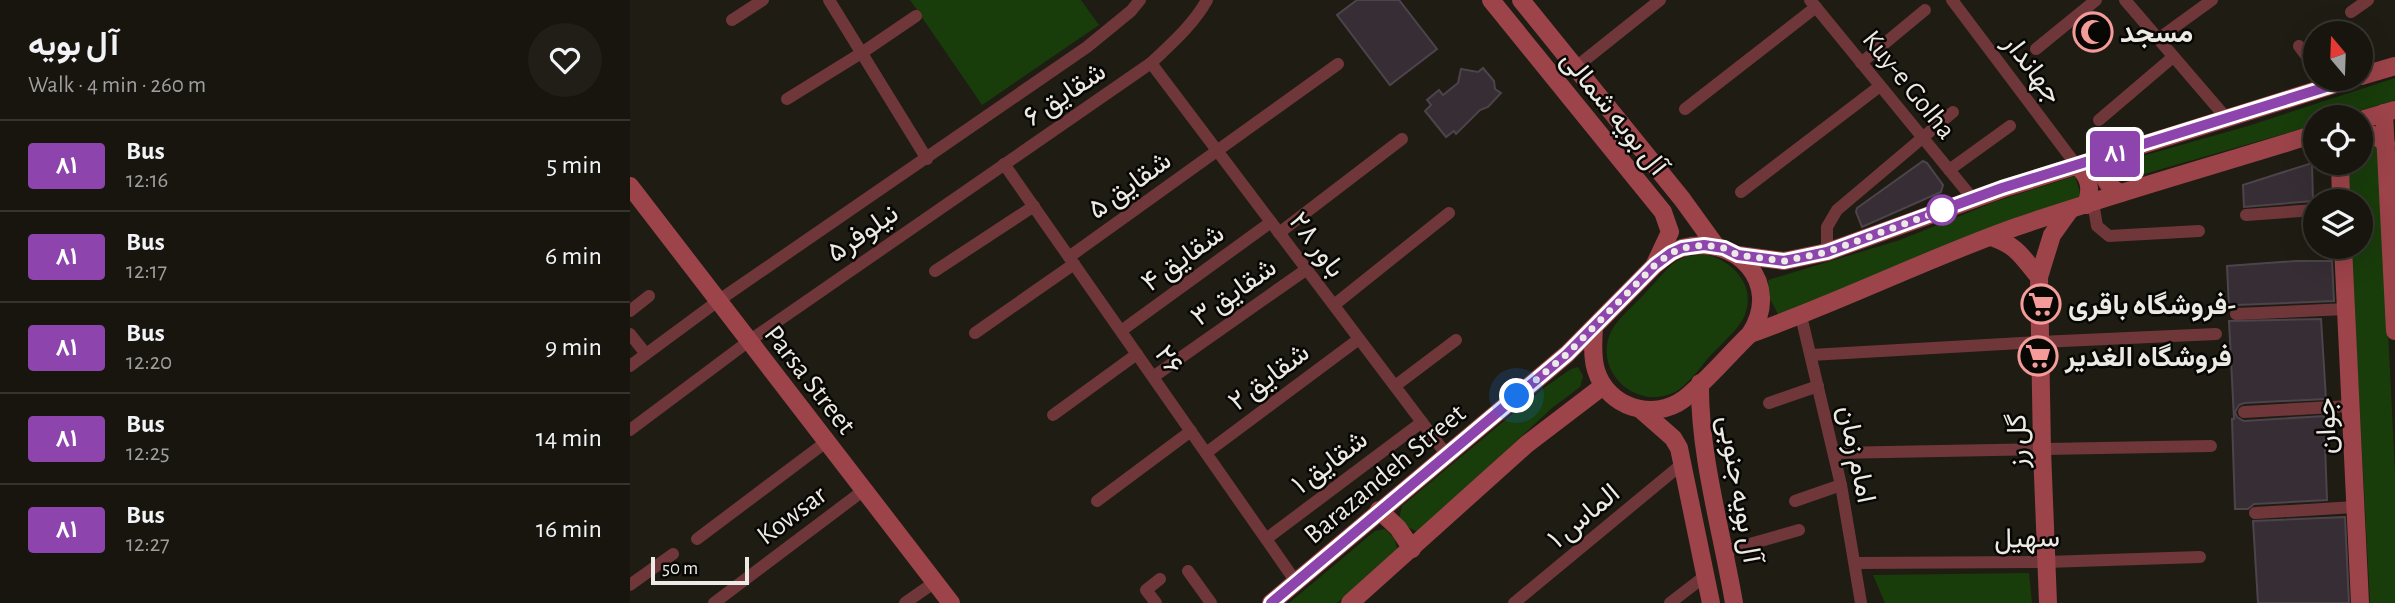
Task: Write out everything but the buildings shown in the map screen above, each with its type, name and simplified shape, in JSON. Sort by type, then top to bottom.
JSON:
[{"type":"main road","name":"آل بویه شمالی","points":[[1492,0],[1662,212],[1670,232],[1655,265]]},
{"type":"main road","name":"آل بویه شمالی","points":[[1521,0],[1682,199],[1716,246]]},
{"type":"main road","points":[[2373,72],[2395,66]]},
{"type":"main road","points":[[1738,255],[1754,274],[1761,298],[1758,322],[1750,334],[1683,400],[1667,408],[1649,411],[1631,408],[1615,399],[1603,386],[1595,369],[1594,327],[1655,265],[1682,248],[1716,246],[1738,255],[1784,261],[1827,252],[1973,199],[2228,120],[2304,91]]},
{"type":"main road","points":[[2373,116],[2390,111],[2386,144],[2395,331]]},
{"type":"main road","points":[[2373,135],[2379,136],[2386,144]]},
{"type":"main road","points":[[1750,334],[1801,316],[1991,237],[2121,193],[2303,138]]},
{"type":"main road","points":[[2111,155],[2103,172],[2106,182],[2121,193]]},
{"type":"main road","points":[[2077,166],[2088,179],[2090,188],[2083,206]]},
{"type":"main road","name":"Parsa Street","points":[[633,196],[718,301],[951,603]]},
{"type":"main road","name":"گل رز","points":[[2048,603],[2039,277],[2052,235],[2083,206]]},
{"type":"main road","points":[[1991,237],[2007,243],[2020,253],[2039,277]]},
{"type":"main road","name":"جوان","points":[[2344,259],[2360,603]]},
{"type":"main road","name":"Barazandeh Street","points":[[1271,603],[1567,354],[1594,327]]},
{"type":"main road","name":"آل بویه جنوبی","points":[[1700,383],[1704,442],[1734,603]]},
{"type":"main road","points":[[1350,603],[1527,444],[1603,386]]},
{"type":"main road","name":"آل بویه جنوبی","points":[[1640,409],[1673,438],[1679,448],[1711,603]]},
{"type":"main road","points":[[1379,510],[1398,528],[1412,549]]},
{"type":"street","points":[[732,20],[763,0]]},
{"type":"street","points":[[829,0],[927,159]]},
{"type":"street","points":[[630,366],[718,301],[1087,47],[1131,11],[1140,0]]},
{"type":"street","name":"شقایق ۶","points":[[1004,164],[1151,63],[1176,40],[1207,0]]},
{"type":"street","points":[[1576,67],[1660,0]]},
{"type":"street","name":"جهاندار","points":[[1952,0],[2077,166]]},
{"type":"street","points":[[2036,49],[2095,0]]},
{"type":"street","points":[[2125,0],[2228,120]]},
{"type":"street","points":[[2158,39],[2212,0]]},
{"type":"street","points":[[2351,12],[2368,0]]},
{"type":"street","points":[[1685,109],[1813,4]]},
{"type":"street","name":"Kuy-e Golha","points":[[1813,4],[1973,199]]},
{"type":"street","points":[[1861,63],[1925,10]]},
{"type":"street","points":[[787,99],[916,16]]},
{"type":"street","points":[[2299,46],[2303,51]]},
{"type":"street","points":[[2099,121],[2174,57]]},
{"type":"street","name":"باور ۲۸","points":[[1151,63],[1446,454]]},
{"type":"street","name":"شقایق ۵","points":[[975,333],[1338,64]]},
{"type":"street","points":[[1741,192],[1880,86]]},
{"type":"street","points":[[1827,252],[1827,227],[1837,210],[1953,112]]},
{"type":"street","points":[[1950,170],[2010,126]]},
{"type":"street","points":[[1279,233],[1402,139]]},
{"type":"street","name":"۲۶","points":[[1004,164],[1296,582]]},
{"type":"street","name":"نیلوفر۵","points":[[630,430],[749,341],[1004,164]]},
{"type":"street","points":[[935,271],[1034,206]]},
{"type":"street","points":[[2083,206],[2109,236],[2199,230]]},
{"type":"street","points":[[2246,215],[2303,210]]},
{"type":"street","points":[[1334,305],[1449,213]]},
{"type":"street","name":"شقایق ۴","points":[[1121,331],[1271,222]]},
{"type":"street","name":"شقایق ۳","points":[[1153,377],[1307,269]]},
{"type":"street","points":[[630,311],[649,296]]},
{"type":"street","points":[[2236,314],[2346,309]]},
{"type":"street","name":"امام زمان","points":[[1801,316],[1841,485],[1861,603]]},
{"type":"street","points":[[630,334],[646,354]]},
{"type":"street","points":[[1811,355],[2216,334]]},
{"type":"street","name":"شقایق ۲","points":[[1206,453],[1359,339]]},
{"type":"street","points":[[1395,386],[1456,340]]},
{"type":"street","points":[[1053,415],[1137,354]]},
{"type":"street","points":[[1769,403],[1818,386]]},
{"type":"street","points":[[2244,412],[2350,407]]},
{"type":"street","name":"شقایق ۱","points":[[1266,539],[1422,422]]},
{"type":"street","points":[[1097,501],[1191,431]]},
{"type":"street","points":[[697,539],[826,442]]},
{"type":"street","points":[[1834,453],[2211,446]]},
{"type":"street","name":"الماس ۱","points":[[1514,603],[1682,464]]},
{"type":"street","points":[[1795,501],[1841,485]]},
{"type":"street","name":"Kowsar","points":[[714,603],[864,490]]},
{"type":"street","points":[[2255,513],[2355,507]]},
{"type":"street","points":[[1725,551],[1799,530]]},
{"type":"street","points":[[630,586],[673,554]]},
{"type":"street","name":"سهیل","points":[[1855,563],[2046,562],[2200,557]]},
{"type":"street","points":[[1188,571],[1211,603]]},
{"type":"street","points":[[1670,603],[1705,576]]},
{"type":"street","points":[[1156,603],[1146,590],[1160,579]]},
{"type":"street","points":[[905,603],[935,582]]},
{"type":"green space","points":[[910,0],[1081,0],[1099,25],[982,105]]},
{"type":"green space","points":[[2395,78],[2395,100],[2373,107],[2312,105],[2355,91],[2373,91],[2373,85]]},
{"type":"green space","points":[[2303,108],[2303,128],[2120,181],[2114,164]]},
{"type":"green space","points":[[2373,143],[2379,148],[2395,473],[2395,603],[2370,603],[2352,259],[2373,259],[2373,189],[2348,189],[2348,175],[2373,175]]},
{"type":"green space","points":[[2075,176],[2081,196],[1779,316],[1770,299],[1768,280],[1900,240],[1997,201]]},
{"type":"green space","points":[[1705,254],[1724,262],[1740,276],[1748,295],[1744,317],[1680,389],[1656,397],[1633,392],[1616,378],[1610,368],[1607,358],[1609,336],[1615,325],[1671,266],[1685,257]]},
{"type":"green space","points":[[1578,367],[1583,376],[1580,387],[1552,408],[1418,532],[1405,526],[1399,519],[1402,506],[1545,387]]},
{"type":"green space","points":[[1385,529],[1394,538],[1398,551],[1337,603],[1289,603],[1375,531]]},
{"type":"green space","points":[[2029,573],[2032,603],[1885,603],[1873,575]]},
{"type":"bus line","name":"۸۱","points":[[1271,603],[1567,354],[1655,265],[1671,253],[1682,248],[1704,245],[1724,248],[1738,255],[1784,261],[1827,252],[2002,188],[2228,120],[2313,91]]},
{"type":"place","name":"مسجد","points":[[2093,32]]},
{"type":"place","name":"فروشگاه باقری-","points":[[2041,304]]},
{"type":"place","name":"فروشگاه الغدیر","points":[[2038,356]]},
{"type":"route","points":[[1517,396],[1567,354],[1655,265],[1682,248],[1716,246],[1738,255],[1784,261],[1827,252],[1948,208],[1942,210]]}]
